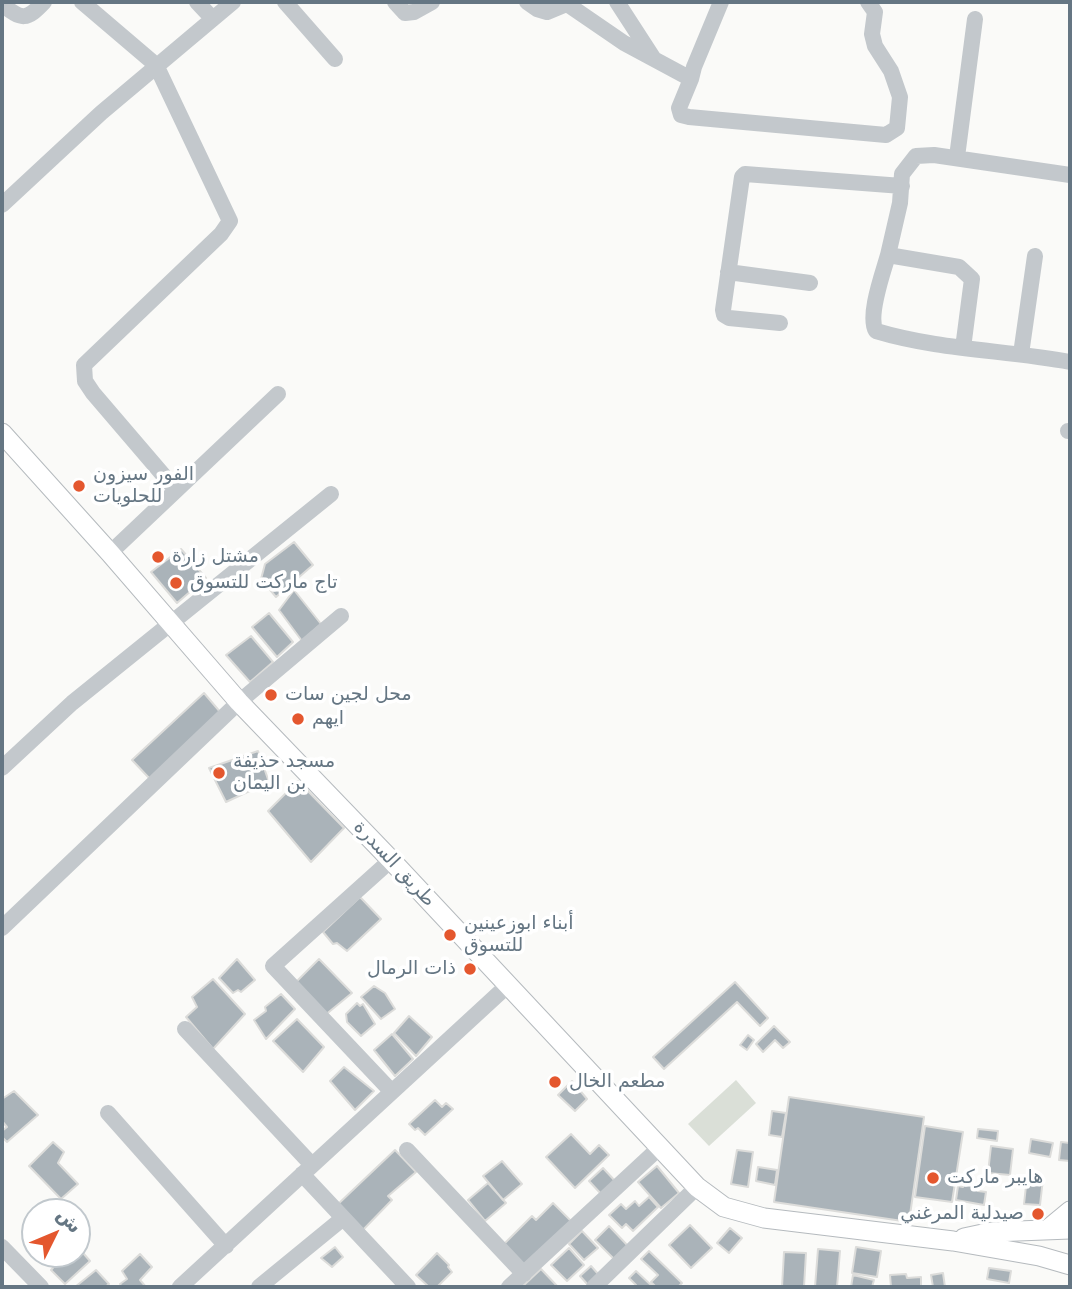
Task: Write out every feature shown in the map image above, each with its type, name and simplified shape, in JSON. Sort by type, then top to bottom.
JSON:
[{"type":"main road","name":"طريق السدرة","points":[[2,433],[239,702],[697,1187],[724,1206],[764,1218],[953,1241],[1040,1256],[1070,1265]]},
{"type":"main road","points":[[1047,1230],[1070,1211]]},
{"type":"main road","points":[[953,1241],[992,1232],[1070,1229]]},
{"type":"street","points":[[2,4],[26,18],[44,2]]},
{"type":"street","points":[[82,2],[156,65],[230,221],[220,234],[85,365],[85,381],[93,393],[176,490]]},
{"type":"street","points":[[197,2],[212,18]]},
{"type":"street","points":[[2,205],[156,65],[233,2]]},
{"type":"street","points":[[285,2],[335,59]]},
{"type":"street","points":[[395,2],[405,13],[414,12],[432,2]]},
{"type":"street","points":[[527,2],[547,12],[569,3],[655,61],[691,79]]},
{"type":"street","points":[[617,2],[655,61]]},
{"type":"street","points":[[721,2],[679,108],[681,115],[886,135],[897,128],[900,97],[891,71],[875,46],[872,34],[875,12],[868,2]]},
{"type":"street","points":[[957,157],[975,19]]},
{"type":"street","points":[[1070,175],[957,157],[916,156],[902,174],[900,203],[873,310],[873,328],[884,334],[1070,362]]},
{"type":"street","points":[[780,323],[736,319],[724,315],[742,177],[745,174],[902,186]]},
{"type":"street","points":[[888,255],[960,267],[968,273],[972,279],[963,348]]},
{"type":"street","points":[[1021,354],[1035,256]]},
{"type":"street","points":[[729,272],[810,283]]},
{"type":"street","points":[[110,553],[278,394]]},
{"type":"street","points":[[2,767],[72,703],[331,494]]},
{"type":"street","points":[[2,928],[239,702],[341,616]]},
{"type":"street","points":[[391,860],[273,966],[392,1092]]},
{"type":"street","points":[[180,1287],[508,986]]},
{"type":"street","points":[[184,1029],[307,1169],[342,1219],[408,1287]]},
{"type":"street","points":[[108,1113],[226,1246]]},
{"type":"street","points":[[509,1287],[659,1148]]},
{"type":"street","points":[[407,1150],[524,1274]]},
{"type":"street","points":[[600,1285],[697,1187]]},
{"type":"street","points":[[259,1287],[342,1219]]},
{"type":"street","points":[[2,1247],[41,1287]]},
{"type":"shaded area","points":[[736,1080],[756,1103],[709,1146],[688,1124]]},
{"type":"building","points":[[294,542],[313,565],[276,597],[261,579],[265,564]]},
{"type":"building","points":[[181,549],[206,578],[177,603],[151,572]]},
{"type":"building","points":[[294,590],[321,624],[302,641],[279,610]]},
{"type":"building","points":[[269,613],[293,642],[277,657],[252,627]]},
{"type":"building","points":[[251,636],[273,662],[250,682],[226,655]]},
{"type":"building","points":[[204,693],[221,713],[150,779],[132,760]]},
{"type":"building","points":[[258,751],[269,782],[226,802],[209,768]]},
{"type":"building","points":[[298,781],[344,828],[311,862],[268,811]]},
{"type":"building","points":[[360,897],[381,919],[347,951],[337,943],[333,944],[323,932]]},
{"type":"building","points":[[237,959],[255,980],[241,992],[238,990],[233,993],[219,978]]},
{"type":"building","points":[[319,959],[352,993],[324,1016],[294,984]]},
{"type":"building","points":[[213,979],[245,1014],[213,1049],[186,1017],[197,1007],[192,997]]},
{"type":"building","points":[[735,982],[768,1018],[760,1026],[737,1002],[664,1069],[653,1057]]},
{"type":"building","points":[[374,986],[385,993],[395,1009],[381,1019],[361,997]]},
{"type":"building","points":[[281,994],[295,1009],[266,1039],[254,1020]]},
{"type":"building","points":[[357,1003],[360,1006],[363,1004],[375,1024],[361,1036],[347,1022],[346,1014]]},
{"type":"building","points":[[409,1016],[432,1037],[416,1056],[394,1033]]},
{"type":"building","points":[[297,1019],[324,1047],[303,1072],[273,1041]]},
{"type":"building","points":[[774,1026],[790,1042],[783,1048],[775,1040],[763,1052],[756,1044]]},
{"type":"building","points":[[392,1034],[413,1059],[395,1076],[374,1050]]},
{"type":"building","points":[[748,1035],[754,1040],[747,1050],[740,1045]]},
{"type":"building","points":[[344,1067],[374,1091],[355,1110],[330,1081]]},
{"type":"building","points":[[572,1081],[587,1099],[575,1111],[558,1095]]},
{"type":"building","points":[[14,1091],[38,1115],[7,1142],[2,1137],[2,1131],[7,1127],[2,1121],[2,1099]]},
{"type":"building","points":[[789,1097],[924,1117],[909,1222],[774,1202]]},
{"type":"building","points":[[435,1100],[442,1107],[446,1103],[453,1109],[425,1135],[409,1124]]},
{"type":"building","points":[[772,1111],[786,1113],[782,1137],[769,1135]]},
{"type":"building","points":[[925,1126],[963,1132],[952,1202],[915,1197]]},
{"type":"building","points":[[978,1129],[998,1131],[997,1141],[977,1138]]},
{"type":"building","points":[[571,1134],[590,1154],[599,1145],[609,1155],[575,1188],[546,1157]]},
{"type":"building","points":[[1031,1139],[1053,1143],[1050,1157],[1029,1153]]},
{"type":"building","points":[[53,1142],[64,1152],[58,1163],[78,1184],[60,1198],[29,1166]]},
{"type":"building","points":[[1061,1142],[1070,1143],[1070,1161],[1059,1160]]},
{"type":"building","points":[[991,1146],[1013,1149],[1010,1175],[988,1173]]},
{"type":"building","points":[[395,1150],[416,1172],[388,1196],[392,1200],[360,1233],[336,1206]]},
{"type":"building","points":[[737,1150],[753,1152],[748,1187],[731,1184]]},
{"type":"building","points":[[502,1161],[522,1184],[503,1200],[483,1176]]},
{"type":"building","points":[[657,1166],[679,1193],[661,1208],[638,1182]]},
{"type":"building","points":[[758,1167],[777,1170],[775,1185],[756,1181]]},
{"type":"building","points":[[603,1168],[616,1182],[602,1195],[589,1181]]},
{"type":"building","points":[[1027,1177],[1043,1179],[1040,1205],[1024,1204]]},
{"type":"building","points":[[488,1183],[506,1203],[485,1221],[468,1200]]},
{"type":"building","points":[[963,1184],[979,1186],[978,1191],[986,1192],[984,1205],[956,1200],[958,1186],[963,1187]]},
{"type":"building","points":[[649,1197],[658,1207],[633,1231],[626,1224],[622,1228],[609,1215],[621,1204],[626,1209],[635,1201],[639,1206]]},
{"type":"building","points":[[553,1203],[572,1222],[526,1268],[503,1245],[532,1216],[536,1220]]},
{"type":"building","points":[[690,1225],[712,1248],[691,1268],[669,1245]]},
{"type":"building","points":[[609,1226],[629,1247],[615,1260],[595,1240]]},
{"type":"building","points":[[730,1228],[742,1238],[729,1253],[717,1243]]},
{"type":"building","points":[[582,1231],[598,1248],[584,1260],[569,1244]]},
{"type":"building","points":[[335,1247],[343,1257],[332,1267],[321,1258]]},
{"type":"building","points":[[856,1247],[881,1251],[877,1277],[852,1273]]},
{"type":"building","points":[[569,1248],[584,1265],[567,1281],[551,1265]]},
{"type":"building","points":[[818,1249],[840,1251],[837,1287],[815,1287]]},
{"type":"building","points":[[649,1251],[682,1283],[678,1287],[656,1287],[651,1282],[658,1275],[641,1259]]},
{"type":"building","points":[[784,1252],[806,1253],[804,1287],[782,1287]]},
{"type":"building","points":[[437,1253],[452,1272],[437,1287],[429,1287],[416,1275]]},
{"type":"building","points":[[140,1254],[152,1267],[140,1280],[146,1287],[122,1287],[120,1284],[127,1279],[122,1271]]},
{"type":"building","points":[[591,1266],[599,1275],[588,1285],[580,1276]]},
{"type":"building","points":[[53,1268],[82,1268],[65,1284],[51,1270]]},
{"type":"building","points":[[989,1268],[1011,1271],[1009,1283],[987,1279]]},
{"type":"building","points":[[541,1269],[558,1287],[523,1286]]},
{"type":"building","points":[[96,1270],[109,1284],[105,1287],[75,1287]]},
{"type":"building","points":[[636,1271],[653,1287],[634,1287],[636,1285],[629,1278]]},
{"type":"building","points":[[943,1273],[945,1287],[933,1287],[931,1275]]},
{"type":"building","points":[[906,1274],[907,1278],[921,1277],[921,1287],[891,1287],[890,1275]]},
{"type":"building","points":[[853,1275],[874,1280],[872,1287],[851,1287]]},
{"type":"place","name":"الفور سيزون للحلويات","points":[[79,486]]},
{"type":"place","name":"مشتل زارة","points":[[158,557]]},
{"type":"place","name":"تاج ماركت للتسوق","points":[[176,583]]},
{"type":"place","name":"محل لجين سات","points":[[271,695]]},
{"type":"place","name":"ايهم","points":[[298,719]]},
{"type":"place","name":"مسجد حذيفة بن اليمان","points":[[219,773]]},
{"type":"place","name":"أبناء ابوزعينين للتسوق","points":[[450,935]]},
{"type":"place","name":"ذات الرمال","points":[[470,969]]},
{"type":"place","name":"مطعم الخال","points":[[555,1082]]},
{"type":"place","name":"هايبر ماركت","points":[[933,1178]]},
{"type":"place","name":"صيدلية المرغني","points":[[1038,1214]]}]
